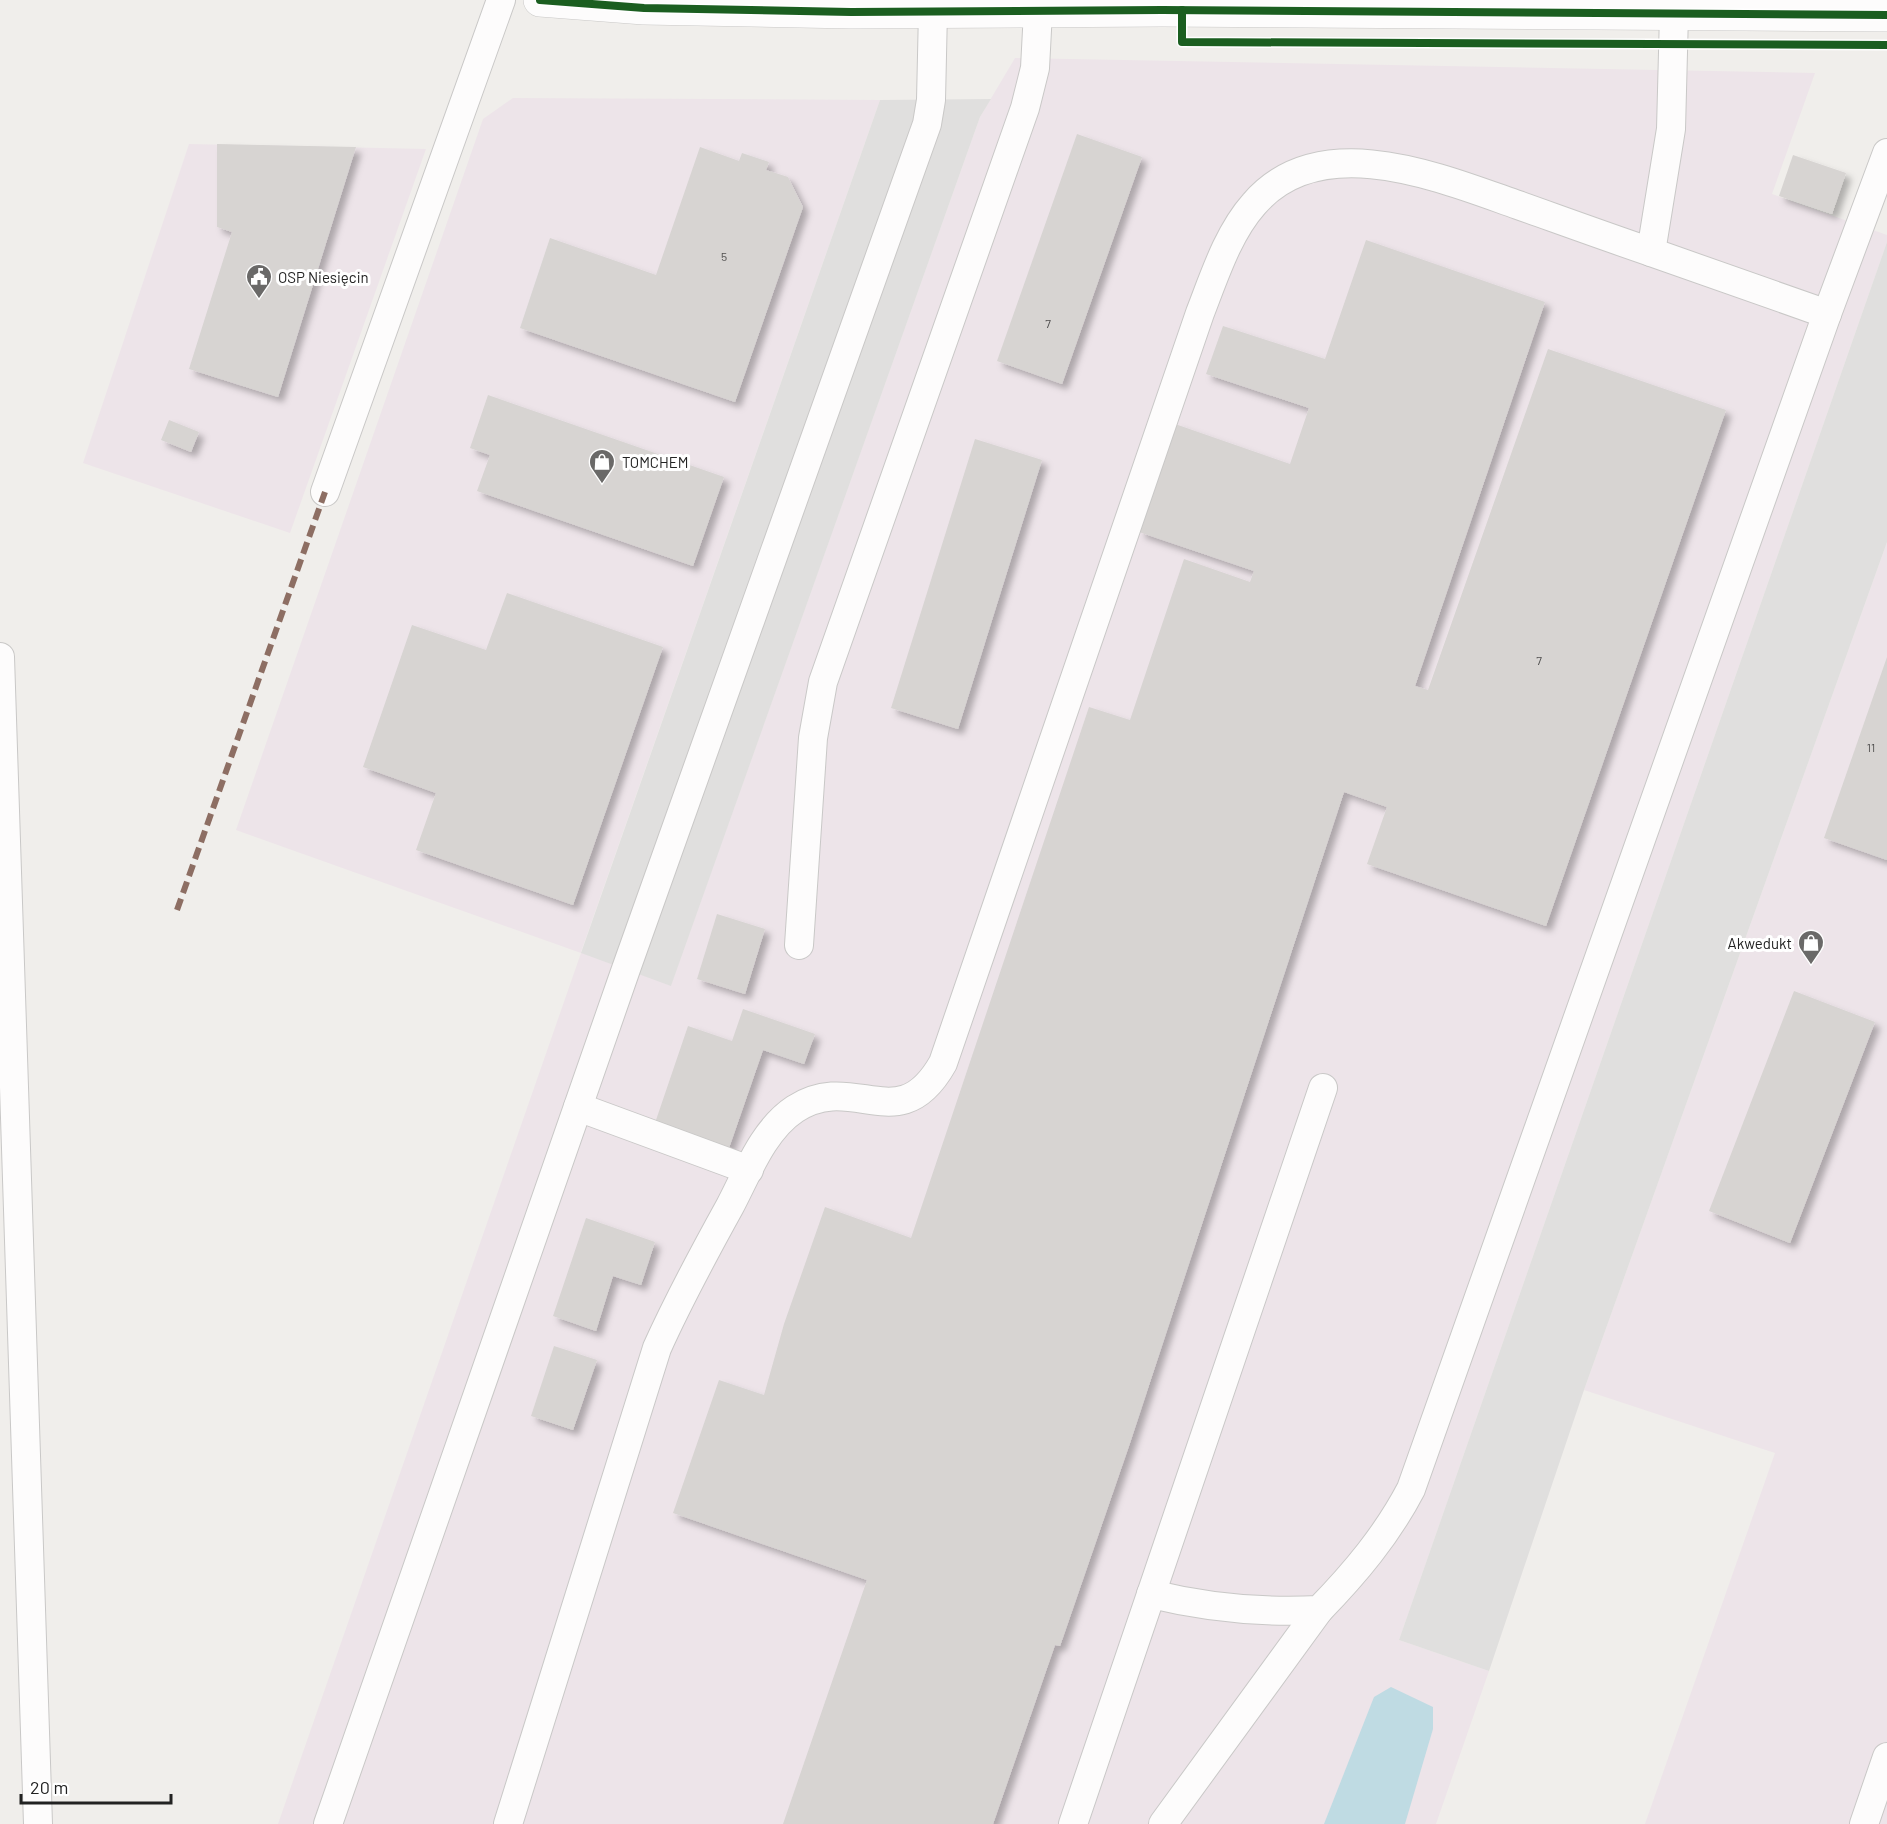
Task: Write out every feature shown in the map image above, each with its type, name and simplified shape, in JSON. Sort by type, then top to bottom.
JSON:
[{"type":"street","points":[[540,0],[644,8],[1887,15]]},
{"type":"lane","points":[[325,492],[501,0]]},
{"type":"lane","points":[[328,1824],[578,1107],[927,124],[932,100],[933,11]]},
{"type":"lane","points":[[799,945],[813,738],[823,681],[1025,108],[1035,68],[1038,11]]},
{"type":"lane","points":[[1651,252],[1671,129],[1674,14]]},
{"type":"lane","points":[[1163,1824],[1319,1610],[1383,1537],[1407,1497],[1421,1463],[1827,314],[1887,153]]},
{"type":"lane","points":[[508,1824],[657,1348],[682,1294],[750,1170],[776,1126],[803,1104],[828,1097],[888,1102],[912,1099],[929,1085],[943,1063],[1200,313],[1230,243],[1253,204],[1269,189],[1288,178],[1310,170],[1335,165],[1387,165],[1437,177],[1827,314]]},
{"type":"lane","points":[[0,657],[38,1824]]},
{"type":"lane","points":[[1073,1824],[1323,1088]]},
{"type":"lane","points":[[578,1107],[750,1170]]},
{"type":"lane","points":[[1152,1594],[1233,1610],[1268,1612],[1319,1610]]},
{"type":"lane","points":[[1864,1824],[1887,1757]]},
{"type":"shaded area","points":[[1015,58],[1815,73],[1772,194],[1887,235],[1887,242],[1399,1640],[1489,1671],[1436,1824],[278,1824],[581,953],[236,830],[483,119],[513,98],[880,100],[581,952],[671,985],[980,117]]},
{"type":"shaded area","points":[[991,99],[980,117],[671,986],[581,953],[880,100]]},
{"type":"shaded area","points":[[189,144],[426,149],[290,533],[83,463]]},
{"type":"shaded area","points":[[1887,242],[1887,542],[1584,1390],[1489,1671],[1399,1640]]},
{"type":"shaded area","name":"Akwedukt","points":[[1887,542],[1887,1824],[1645,1824],[1775,1453],[1584,1390]]},
{"type":"water","points":[[1391,1687],[1433,1707],[1433,1729],[1405,1824],[1324,1824],[1374,1697]]},
{"type":"building","points":[[1077,134],[1142,157],[1062,384],[997,361]]},
{"type":"building","name":"OSP Niesięcin","points":[[217,144],[356,147],[278,397],[189,369],[232,232],[217,227]]},
{"type":"building","points":[[700,147],[739,161],[742,153],[769,162],[766,170],[788,177],[803,207],[735,402],[520,328],[550,238],[656,275]]},
{"type":"building","points":[[1793,155],[1846,173],[1832,214],[1779,196]]},
{"type":"building","points":[[1366,240],[1545,302],[1415,686],[1428,690],[1548,349],[1726,410],[1546,926],[1367,864],[1387,807],[1344,792],[1130,1443],[1060,1646],[1055,1645],[993,1824],[783,1824],[867,1580],[673,1513],[719,1380],[764,1395],[784,1324],[825,1207],[911,1238],[1089,707],[1130,720],[1184,559],[1250,582],[1254,571],[1139,532],[1175,424],[1290,464],[1309,408],[1206,374],[1223,326],[1325,359]]},
{"type":"building","points":[[488,395],[724,477],[693,566],[477,491],[490,455],[470,448]]},
{"type":"building","points":[[169,420],[199,432],[191,452],[161,440]]},
{"type":"building","points":[[975,439],[1042,460],[958,729],[891,708]]},
{"type":"building","points":[[507,593],[663,647],[573,905],[416,850],[436,793],[363,767],[412,625],[486,650]]},
{"type":"building","points":[[1887,657],[1887,860],[1824,838]]},
{"type":"building","points":[[717,914],[765,929],[745,994],[697,979]]},
{"type":"building","points":[[1794,991],[1875,1022],[1790,1243],[1709,1211]]},
{"type":"building","points":[[743,1009],[815,1034],[804,1064],[763,1050],[729,1148],[655,1123],[688,1026],[732,1041]]},
{"type":"building","points":[[586,1218],[655,1242],[641,1285],[613,1276],[596,1331],[553,1316]]},
{"type":"building","points":[[554,1346],[597,1360],[573,1430],[531,1416]]},
{"type":"marked path","points":[[177,910],[325,492]]},
{"type":"cycle path","points":[[540,0],[644,8],[851,12],[1162,10],[1887,15]]},
{"type":"cycle path","points":[[1182,10],[1182,42],[1887,45]]},
{"type":"place","name":"OSP Niesięcin","points":[[259,300]]},
{"type":"place","name":"TOMCHEM","points":[[602,485]]},
{"type":"place","name":"Akwedukt","points":[[1811,966]]}]
